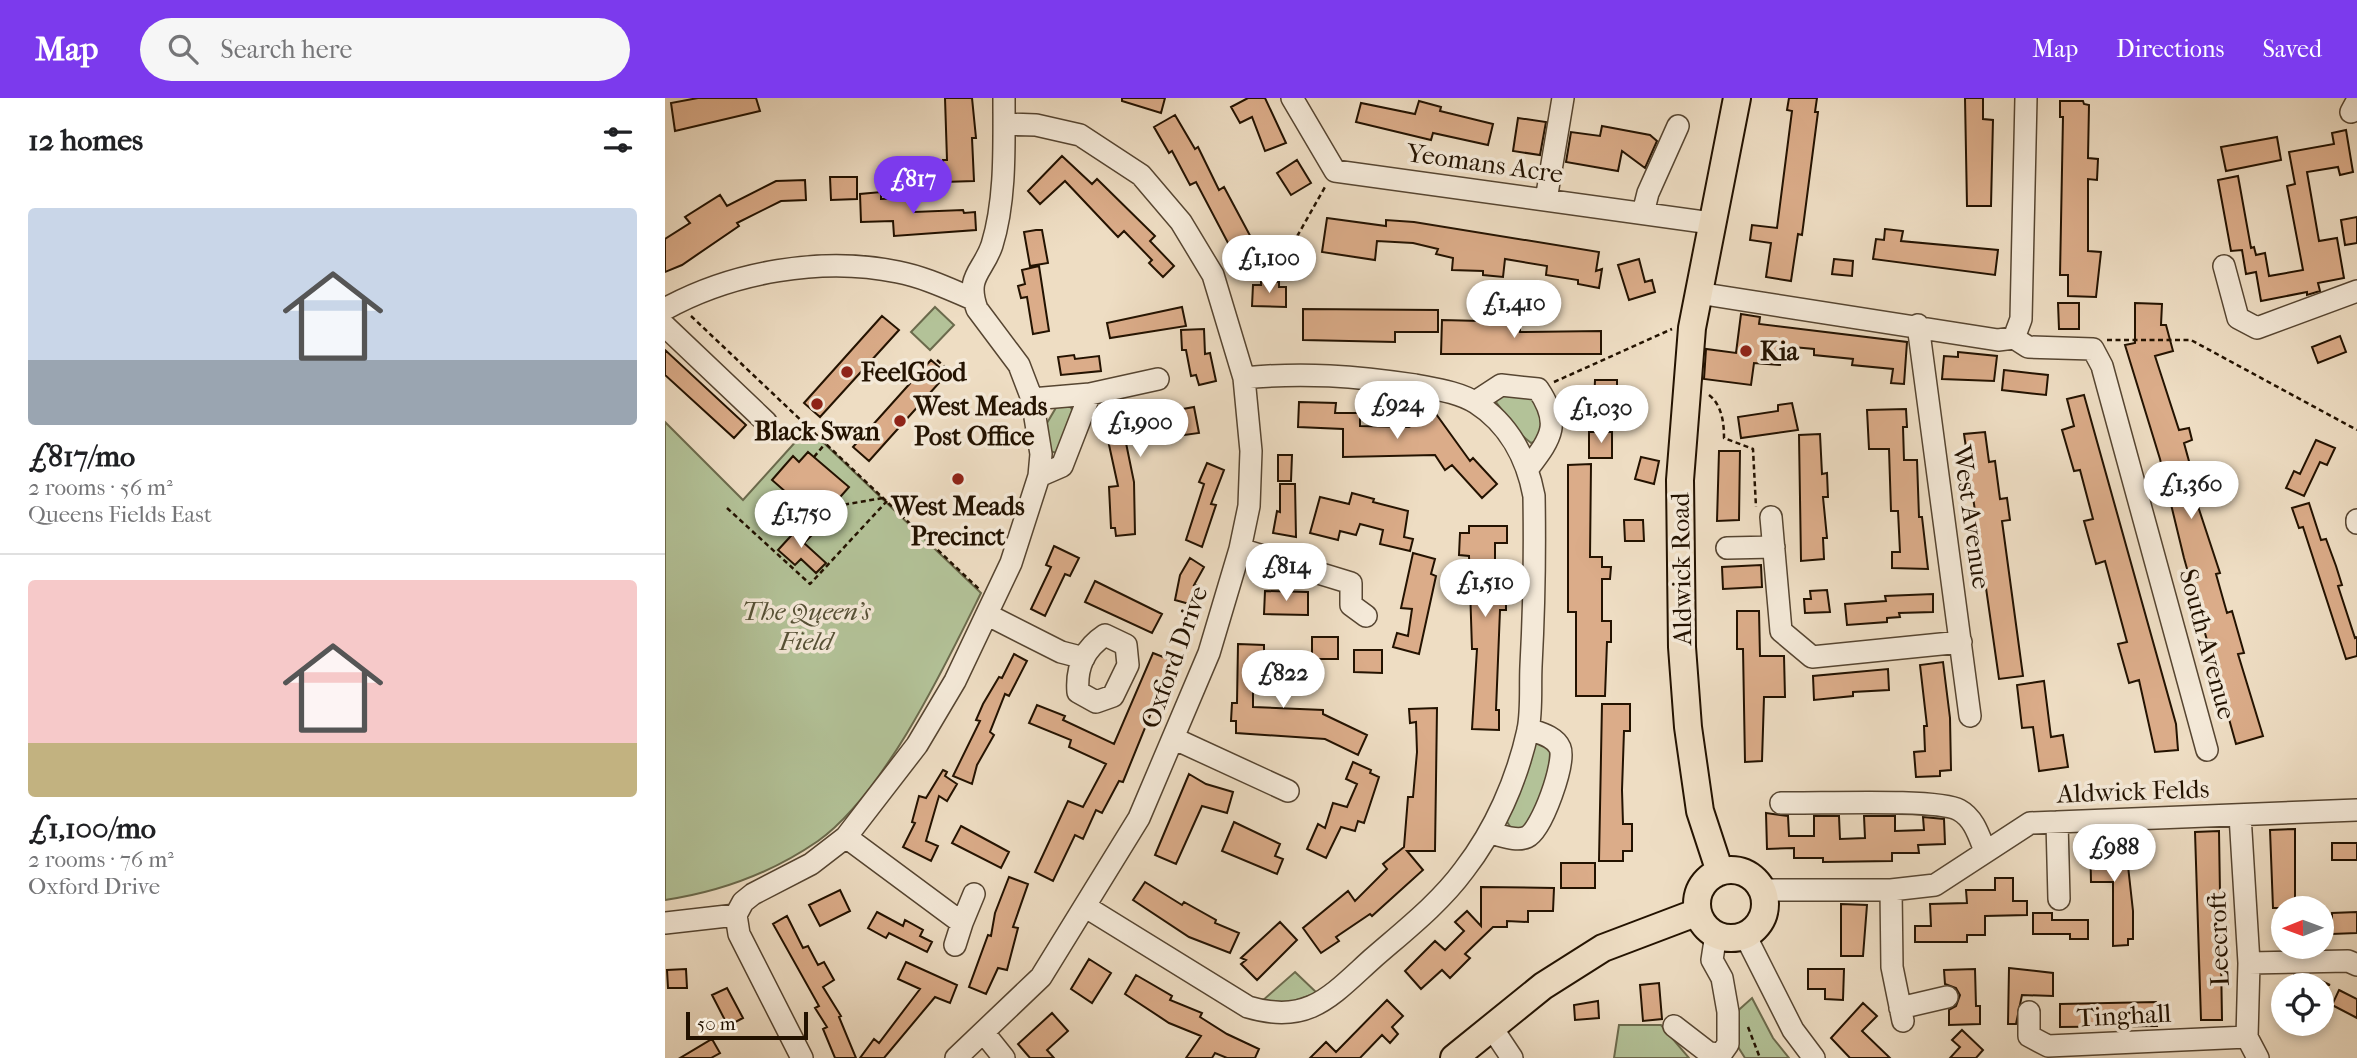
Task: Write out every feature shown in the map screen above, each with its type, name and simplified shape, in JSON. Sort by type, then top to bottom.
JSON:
[{"type":"main road","name":"Aldwick Road","points":[[1720,872],[1700,811],[1688,727],[1682,648],[1679,526],[1692,328],[1737,98]]},
{"type":"main road","points":[[1739,871],[1756,881],[1762,890],[1764,911],[1754,929],[1745,935],[1725,937],[1716,934],[1702,921],[1698,912],[1697,902],[1704,883],[1720,872],[1739,871]]},
{"type":"main road","points":[[1454,1058],[1543,986],[1603,948],[1698,912]]},
{"type":"street","points":[[802,1058],[739,934],[737,915],[743,902],[753,894],[811,864],[846,837],[917,745],[955,681],[991,609],[1015,552],[1039,476],[1041,454],[1033,399],[1019,365],[977,310],[973,299],[972,282],[987,258],[995,235],[1004,98]]},
{"type":"street","points":[[1292,98],[1335,171]]},
{"type":"street","points":[[1546,200],[1563,98]]},
{"type":"street","points":[[2014,338],[2021,319],[2025,98]]},
{"type":"street","name":"Oxford Drive","points":[[956,1058],[1041,977],[1139,818],[1175,739],[1209,653],[1240,549],[1249,506],[1251,451],[1244,378],[1213,275],[1181,222],[1141,176],[1080,135],[1036,125],[1004,124]]},
{"type":"street","points":[[1643,213],[1648,193],[1678,126]]},
{"type":"street","name":"Yeomans Acre","points":[[1335,171],[1711,223]]},
{"type":"street","points":[[2224,266],[2238,318],[2257,328],[2357,291]]},
{"type":"street","points":[[671,306],[739,278],[833,267],[899,272],[973,299]]},
{"type":"street","points":[[1698,293],[1918,325],[1998,340],[2014,338],[2028,347],[2093,349]]},
{"type":"street","name":"West Avenue","points":[[1918,325],[1970,716]]},
{"type":"street","points":[[665,326],[766,422]]},
{"type":"street","name":"South Avenue","points":[[2093,349],[2112,394],[2207,750]]},
{"type":"street","points":[[1086,907],[1248,1007],[1273,1014],[1300,1012],[1324,1000],[1426,911],[1464,871],[1490,832],[1510,788],[1528,729],[1534,496],[1529,467],[1506,429],[1475,402],[1443,390],[1324,373],[1244,378]]},
{"type":"street","points":[[1033,399],[1090,394],[1158,379]]},
{"type":"street","points":[[1475,402],[1501,385],[1538,389],[1553,420],[1551,435],[1529,467]]},
{"type":"street","points":[[1039,476],[1062,466],[1090,394]]},
{"type":"street","points":[[1771,517],[1781,631],[1812,657],[1961,642]]},
{"type":"street","points":[[1727,548],[1774,547]]},
{"type":"street","points":[[1240,549],[1354,574],[1351,605],[1366,616]]},
{"type":"street","points":[[991,609],[1061,652],[1084,657]]},
{"type":"street","points":[[1490,832],[1512,838],[1527,837],[1539,826],[1562,759],[1559,746],[1551,737],[1528,729]]},
{"type":"street","points":[[1175,739],[1288,791]]},
{"type":"street","points":[[1781,803],[1928,804],[1959,810],[1975,825],[1985,850]]},
{"type":"street","name":"Aldwick Felds","points":[[1762,890],[1891,890],[1935,885],[2030,823],[2357,810]]},
{"type":"street","name":"Leecroft","points":[[2240,815],[2249,963],[2247,1037],[2258,1058]]},
{"type":"street","points":[[2057,822],[2059,899]]},
{"type":"street","points":[[846,837],[962,923]]},
{"type":"street","points":[[1891,890],[1892,967],[1902,1015],[1947,997]]},
{"type":"street","points":[[954,945],[974,894]]},
{"type":"street","points":[[665,923],[737,915]]},
{"type":"street","points":[[1674,1026],[1709,1053],[1721,1054],[1728,1044],[1728,1012],[1721,978],[1712,960],[1716,934]]},
{"type":"street","points":[[1745,935],[1793,1030],[1814,1058]]},
{"type":"street","points":[[2249,963],[2349,961],[2357,965]]},
{"type":"street","name":"Tinghall","points":[[2029,1012],[2029,1036],[2048,1046],[2247,1037]]},
{"type":"street","points":[[1492,1028],[1511,1058]]},
{"type":"street","points":[[984,1033],[1004,1058]]},
{"type":"path","points":[[1213,275],[1295,240],[1335,171]]},
{"type":"path","points":[[671,306],[887,501],[991,609]]},
{"type":"path","points":[[1538,389],[1678,326],[1692,328]]},
{"type":"path","points":[[2093,349],[2110,337],[2191,340],[2357,430]]},
{"type":"path","points":[[937,360],[958,379]]},
{"type":"path","points":[[1686,390],[1709,395],[1717,401],[1724,439],[1753,449],[1756,517],[1771,517]]},
{"type":"path","points":[[814,457],[829,439]]},
{"type":"path","points":[[838,501],[842,505],[883,498]]},
{"type":"path","points":[[727,508],[810,584],[887,501]]},
{"type":"green space","points":[[935,307],[954,325],[930,350],[911,332]]},
{"type":"green space","points":[[1527,395],[1536,401],[1546,423],[1537,441],[1531,443],[1520,434],[1496,402],[1498,396]]},
{"type":"green space","points":[[1069,404],[1076,417],[1057,453],[1049,451],[1047,423],[1057,406]]},
{"type":"green space","name":"The Queen's Field","points":[[665,422],[743,500],[808,428],[981,593],[911,727],[866,793],[842,820],[818,841],[764,871],[705,892],[665,900]]},
{"type":"green space","points":[[1540,740],[1553,748],[1541,802],[1521,832],[1512,830],[1506,820],[1532,745]]},
{"type":"green space","points":[[1295,972],[1317,993],[1290,1002],[1262,1001]]},
{"type":"green space","points":[[1752,998],[1773,1038],[1789,1058],[1745,1058],[1733,1039],[1732,1016]]},
{"type":"green space","points":[[1619,1025],[1661,1025],[1689,1058],[1614,1058]]},
{"type":"building","points":[[698,98],[756,98],[760,111],[675,131],[671,103]]},
{"type":"building","points":[[945,98],[972,98],[976,138],[972,138],[974,181],[944,182],[943,160],[947,160]]},
{"type":"building","points":[[1122,98],[1165,98],[1161,113],[1122,101]]},
{"type":"building","points":[[1248,98],[1265,98],[1286,143],[1265,151],[1252,117],[1240,123],[1231,107]]},
{"type":"building","points":[[1789,98],[1817,98],[1815,112],[1818,112],[1802,235],[1798,234],[1791,281],[1766,277],[1771,243],[1750,240],[1752,225],[1777,228],[1792,111],[1787,110]]},
{"type":"building","points":[[1965,98],[1983,98],[1983,119],[1993,120],[1991,206],[1967,206]]},
{"type":"building","points":[[1419,101],[1441,107],[1440,111],[1493,124],[1488,145],[1433,133],[1431,140],[1356,122],[1361,103],[1415,114]]},
{"type":"building","points":[[2060,101],[2083,101],[2089,105],[2088,158],[2098,159],[2097,180],[2088,179],[2088,251],[2101,252],[2096,297],[2068,296],[2068,275],[2060,275],[2063,117],[2060,117]]},
{"type":"building","points":[[1175,115],[1195,149],[1198,147],[1219,190],[1224,187],[1254,243],[1244,248],[1248,254],[1237,260],[1196,182],[1190,185],[1172,151],[1169,153],[1154,127]]},
{"type":"building","points":[[1518,118],[1546,122],[1540,155],[1513,151]]},
{"type":"building","points":[[1602,126],[1650,135],[1657,141],[1645,168],[1622,151],[1618,171],[1566,162],[1571,132],[1600,136]]},
{"type":"building","points":[[2346,130],[2353,172],[2340,175],[2338,167],[2307,172],[2319,241],[2337,238],[2344,278],[2318,283],[2320,291],[2307,295],[2307,292],[2261,301],[2256,272],[2246,274],[2242,250],[2231,251],[2218,180],[2238,176],[2251,248],[2254,247],[2256,255],[2265,253],[2269,276],[2303,270],[2287,186],[2295,184],[2289,152],[2334,144],[2332,133]]},
{"type":"building","points":[[2277,137],[2281,160],[2226,171],[2221,147]]},
{"type":"building","points":[[1062,156],[1092,184],[1097,179],[1155,236],[1150,241],[1174,266],[1163,277],[1149,263],[1152,260],[1124,231],[1118,237],[1065,181],[1040,204],[1028,191]]},
{"type":"building","points":[[1297,160],[1311,183],[1291,195],[1277,173]]},
{"type":"building","points":[[830,177],[857,177],[857,199],[831,200]]},
{"type":"building","points":[[805,180],[806,200],[781,201],[737,223],[739,226],[682,265],[665,272],[665,239],[690,223],[685,217],[720,195],[727,206],[776,181]]},
{"type":"building","points":[[881,192],[881,199],[913,198],[914,212],[975,212],[976,230],[894,236],[893,221],[861,222],[860,194]]},
{"type":"building","points":[[2357,217],[2357,243],[2345,245],[2341,220]]},
{"type":"building","points":[[1327,218],[1386,226],[1386,220],[1414,222],[1599,252],[1596,271],[1602,269],[1599,288],[1578,284],[1578,280],[1546,275],[1547,266],[1505,259],[1503,277],[1483,275],[1483,271],[1452,270],[1453,258],[1436,254],[1438,249],[1413,243],[1377,241],[1375,260],[1322,252]]},
{"type":"building","points":[[1885,229],[1903,231],[1901,241],[1998,250],[1995,275],[1873,259],[1876,239],[1884,240]]},
{"type":"building","points":[[1042,230],[1048,263],[1030,266],[1024,232]]},
{"type":"building","points":[[1639,259],[1645,282],[1652,280],[1655,292],[1629,300],[1618,265]]},
{"type":"building","points":[[1834,259],[1853,261],[1852,276],[1832,274]]},
{"type":"building","points":[[1039,266],[1049,331],[1033,334],[1027,297],[1021,298],[1018,286],[1025,284],[1022,270]]},
{"type":"building","points":[[1261,281],[1279,282],[1279,287],[1286,287],[1286,307],[1252,306],[1253,285],[1261,285]]},
{"type":"building","points":[[2058,303],[2079,303],[2079,329],[2059,329]]},
{"type":"building","points":[[2135,303],[2162,304],[2161,325],[2166,325],[2173,351],[2155,356],[2179,430],[2189,428],[2192,440],[2184,443],[2195,483],[2191,485],[2220,573],[2216,574],[2227,613],[2232,611],[2244,653],[2238,654],[2263,736],[2236,744],[2184,558],[2160,459],[2125,345],[2135,343]]},
{"type":"building","points":[[1182,307],[1186,326],[1110,338],[1107,323]]},
{"type":"building","points":[[1303,309],[1438,310],[1438,332],[1395,332],[1395,342],[1303,340]]},
{"type":"building","points":[[1741,314],[1760,317],[1759,324],[1907,342],[1904,384],[1891,383],[1893,369],[1852,365],[1853,359],[1814,355],[1814,349],[1782,346],[1780,365],[1754,363],[1751,385],[1704,379],[1706,349],[1736,353]]},
{"type":"building","points":[[882,316],[899,330],[820,417],[804,403]]},
{"type":"building","points":[[1442,320],[1520,322],[1520,332],[1601,331],[1601,354],[1441,354]]},
{"type":"building","points":[[1204,329],[1205,354],[1210,353],[1216,381],[1199,385],[1196,375],[1191,376],[1186,350],[1182,350],[1181,330]]},
{"type":"building","points":[[2340,336],[2346,352],[2318,363],[2312,347]]},
{"type":"building","points":[[665,350],[746,425],[734,438],[665,375]]},
{"type":"building","points":[[1958,352],[1997,356],[1994,381],[1942,379],[1944,356],[1958,357]]},
{"type":"building","points":[[1074,355],[1075,359],[1099,356],[1101,371],[1061,375],[1058,357]]},
{"type":"building","points":[[931,360],[947,374],[869,461],[853,447]]},
{"type":"building","points":[[2004,370],[2048,375],[2046,395],[2002,390]]},
{"type":"building","points":[[1595,380],[1617,380],[1617,407],[1594,406]]},
{"type":"building","points":[[2084,395],[2176,724],[2178,750],[2155,752],[2139,680],[2129,683],[2118,644],[2127,642],[2105,561],[2096,564],[2084,521],[2093,519],[2080,470],[2074,471],[2062,430],[2074,426],[2067,399]]},
{"type":"building","points":[[1299,402],[1336,403],[1335,413],[1360,413],[1360,426],[1409,427],[1413,425],[1413,414],[1436,414],[1470,461],[1473,458],[1497,484],[1482,498],[1452,465],[1445,470],[1435,455],[1343,457],[1343,429],[1298,427]]},
{"type":"building","points":[[1792,403],[1798,430],[1741,438],[1738,417],[1778,411],[1778,405]]},
{"type":"building","points":[[1194,407],[1199,433],[1126,443],[1134,482],[1135,534],[1116,536],[1115,528],[1111,528],[1109,487],[1118,486],[1106,431],[1140,424],[1139,417]]},
{"type":"building","points":[[1906,409],[1907,427],[1903,427],[1904,460],[1917,460],[1919,517],[1922,517],[1928,569],[1892,568],[1892,552],[1900,552],[1898,511],[1891,511],[1889,449],[1869,449],[1867,410]]},
{"type":"building","points":[[1589,432],[1612,432],[1612,458],[1589,458]]},
{"type":"building","points":[[1985,432],[1989,462],[1995,461],[2000,499],[2007,498],[2010,520],[2002,521],[2023,676],[1999,679],[1964,434]]},
{"type":"building","points":[[1820,434],[1822,474],[1827,473],[1828,497],[1823,497],[1827,538],[1823,538],[1824,559],[1801,561],[1799,435]]},
{"type":"building","points":[[2316,440],[2335,448],[2327,465],[2320,462],[2304,496],[2286,488],[2294,471],[2300,474]]},
{"type":"building","points":[[1719,451],[1740,451],[1739,520],[1717,521]]},
{"type":"building","points":[[808,452],[849,487],[819,521],[772,480],[793,456],[799,462]]},
{"type":"building","points":[[1278,455],[1292,455],[1291,481],[1278,481]]},
{"type":"building","points":[[1641,457],[1659,461],[1654,484],[1635,479]]},
{"type":"building","points":[[1207,463],[1224,470],[1211,504],[1216,505],[1202,547],[1186,540],[1204,484],[1199,482]]},
{"type":"building","points":[[1591,464],[1590,557],[1602,557],[1602,567],[1611,567],[1610,579],[1602,579],[1602,621],[1611,621],[1611,642],[1607,642],[1605,696],[1576,696],[1576,612],[1568,612],[1568,465]]},
{"type":"building","points":[[1280,484],[1295,484],[1296,537],[1273,533],[1277,511],[1280,512]]},
{"type":"building","points":[[1352,493],[1374,499],[1373,502],[1408,511],[1404,537],[1413,539],[1410,551],[1380,544],[1383,530],[1360,524],[1356,535],[1340,531],[1338,540],[1310,533],[1320,497],[1349,504]]},
{"type":"building","points":[[2309,503],[2321,540],[2326,539],[2342,585],[2338,586],[2355,638],[2357,637],[2357,656],[2346,659],[2303,527],[2299,528],[2292,508]]},
{"type":"building","points":[[1624,520],[1643,520],[1644,541],[1625,541]]},
{"type":"building","points":[[801,525],[812,535],[804,543],[826,563],[816,573],[801,559],[795,565],[778,550]]},
{"type":"building","points":[[1469,526],[1507,526],[1507,543],[1495,543],[1495,593],[1506,593],[1506,610],[1500,610],[1496,710],[1499,710],[1499,730],[1472,729],[1477,649],[1472,649],[1469,556],[1459,555],[1460,533],[1469,533]]},
{"type":"building","points":[[1054,546],[1079,558],[1070,576],[1065,574],[1045,616],[1031,609],[1051,567],[1046,565]]},
{"type":"building","points":[[1413,553],[1435,559],[1431,574],[1436,576],[1419,654],[1393,647],[1397,633],[1408,636],[1412,609],[1401,608]]},
{"type":"building","points":[[1190,558],[1204,567],[1194,585],[1198,586],[1193,605],[1175,600],[1180,575]]},
{"type":"building","points":[[1761,565],[1762,587],[1723,589],[1722,567]]},
{"type":"building","points":[[1095,581],[1162,614],[1152,633],[1085,602]]},
{"type":"building","points":[[1827,590],[1830,612],[1805,613],[1804,599],[1811,599],[1810,591]]},
{"type":"building","points":[[1265,591],[1308,592],[1308,615],[1264,614]]},
{"type":"building","points":[[1933,594],[1933,612],[1899,613],[1900,617],[1887,618],[1887,622],[1847,625],[1845,604],[1886,601],[1885,596]]},
{"type":"building","points":[[1737,611],[1759,611],[1760,656],[1784,656],[1785,697],[1764,697],[1762,761],[1745,762],[1743,649],[1737,649]]},
{"type":"building","points":[[1312,637],[1338,637],[1338,659],[1312,659]]},
{"type":"building","points":[[1238,644],[1264,645],[1264,680],[1253,680],[1253,707],[1323,710],[1323,714],[1367,735],[1358,755],[1325,739],[1236,733],[1236,721],[1231,721],[1232,703],[1237,703]]},
{"type":"building","points":[[1354,650],[1382,650],[1382,673],[1354,672]]},
{"type":"building","points":[[1153,653],[1176,662],[1169,678],[1166,676],[1123,782],[1119,781],[1102,813],[1096,810],[1083,839],[1075,835],[1053,881],[1035,872],[1068,801],[1083,807],[1106,764],[1069,747],[1071,740],[1029,723],[1037,705],[1065,716],[1063,720],[1114,744]]},
{"type":"building","points":[[1014,654],[1027,661],[1009,696],[1005,694],[990,732],[994,735],[977,765],[972,784],[953,776],[980,721],[976,720],[983,704],[999,677],[1002,678]]},
{"type":"building","points":[[1943,662],[1950,718],[1951,770],[1940,771],[1940,776],[1916,777],[1914,752],[1925,751],[1924,726],[1927,726],[1920,665]]},
{"type":"building","points":[[1888,669],[1889,690],[1853,692],[1853,696],[1814,700],[1813,676]]},
{"type":"building","points":[[2044,681],[2051,737],[2063,735],[2068,767],[2039,771],[2033,727],[2022,728],[2017,685]]},
{"type":"building","points":[[1602,704],[1630,704],[1630,731],[1624,731],[1622,790],[1623,824],[1632,824],[1632,851],[1623,851],[1623,861],[1599,861]]},
{"type":"building","points":[[1437,708],[1435,851],[1407,851],[1423,870],[1372,916],[1370,914],[1336,937],[1339,941],[1321,953],[1303,928],[1348,891],[1355,901],[1387,869],[1383,864],[1404,847],[1408,797],[1413,797],[1417,752],[1416,722],[1410,723],[1409,709]]},
{"type":"building","points":[[1353,762],[1379,777],[1364,823],[1358,821],[1355,831],[1341,827],[1326,858],[1307,849],[1318,824],[1325,828],[1333,803],[1347,807],[1357,784],[1346,779]]},
{"type":"building","points":[[943,770],[947,772],[945,776],[957,784],[947,801],[939,796],[926,841],[938,846],[931,861],[903,847],[915,823],[912,822],[919,796],[926,798]]},
{"type":"building","points":[[1189,774],[1206,784],[1233,792],[1227,813],[1202,806],[1176,864],[1155,855]]},
{"type":"building","points":[[1766,813],[1788,816],[1789,836],[1814,836],[1814,816],[1839,816],[1840,839],[1865,838],[1864,816],[1895,816],[1895,831],[1924,830],[1923,817],[1944,819],[1945,844],[1918,845],[1919,853],[1892,853],[1892,861],[1823,862],[1823,858],[1794,858],[1794,848],[1767,849]]},
{"type":"building","points":[[1234,822],[1280,844],[1275,856],[1283,859],[1277,874],[1222,851]]},
{"type":"building","points":[[961,826],[1009,852],[1001,868],[952,843]]},
{"type":"building","points":[[2295,829],[2295,896],[2273,896],[2270,830]]},
{"type":"building","points":[[2219,831],[2222,1020],[2201,1020],[2195,832]]},
{"type":"building","points":[[2090,835],[2116,835],[2116,857],[2127,857],[2133,911],[2133,939],[2128,939],[2128,945],[2113,946],[2113,882],[2091,882]]},
{"type":"building","points":[[2332,843],[2357,843],[2357,860],[2332,860]]},
{"type":"building","points":[[1561,863],[1595,863],[1595,888],[1561,888]]},
{"type":"building","points":[[1009,877],[1028,884],[1013,927],[1018,928],[1007,970],[998,968],[986,994],[969,987],[988,935],[991,936],[995,913]]},
{"type":"building","points":[[1995,878],[2013,878],[2013,901],[2027,901],[2027,915],[1985,916],[1985,935],[1967,935],[1967,942],[1915,942],[1915,926],[1931,926],[1930,904],[1967,903],[1966,890],[1995,890]]},
{"type":"building","points":[[1145,882],[1182,905],[1184,902],[1216,920],[1215,923],[1239,933],[1230,953],[1189,937],[1133,900]]},
{"type":"building","points":[[1481,887],[1554,888],[1553,911],[1528,911],[1528,922],[1507,921],[1507,927],[1493,927],[1465,954],[1470,958],[1450,978],[1442,970],[1421,989],[1405,971],[1435,941],[1445,950],[1464,931],[1455,922],[1467,911],[1481,926]]},
{"type":"building","points":[[840,890],[850,911],[820,926],[809,905]]},
{"type":"building","points":[[1841,904],[1867,905],[1863,956],[1841,956]]},
{"type":"building","points":[[877,912],[903,926],[905,920],[923,930],[920,936],[932,942],[927,952],[889,933],[886,938],[868,928]]},
{"type":"building","points":[[2357,912],[2357,933],[2335,934],[2335,913]]},
{"type":"building","points":[[2033,913],[2052,913],[2052,920],[2088,920],[2088,939],[2070,939],[2070,934],[2033,934]]},
{"type":"building","points":[[787,916],[803,948],[808,946],[818,965],[824,962],[834,980],[823,987],[841,1016],[839,1017],[856,1058],[835,1058],[823,1029],[827,1027],[815,1008],[819,1006],[773,924]]},
{"type":"building","points":[[1280,922],[1297,940],[1257,980],[1241,964],[1246,960],[1241,958]]},
{"type":"building","points":[[1089,959],[1111,973],[1092,1003],[1071,989]]},
{"type":"building","points":[[906,962],[957,985],[950,1003],[935,997],[884,1058],[860,1058],[874,1039],[879,1043],[920,989],[898,979]]},
{"type":"building","points":[[2009,968],[2053,973],[2053,996],[2022,995],[2016,1024],[2008,1024]]},
{"type":"building","points":[[686,969],[687,988],[668,988],[667,970]]},
{"type":"building","points":[[1808,969],[1844,969],[1843,1000],[1825,999],[1825,989],[1808,989]]},
{"type":"building","points":[[1975,969],[1976,1006],[1980,1006],[1980,1024],[1949,1025],[1949,1010],[1956,1006],[1960,995],[1956,988],[1945,984],[1944,970]]},
{"type":"building","points":[[1136,975],[1172,996],[1170,1000],[1202,1013],[1200,1017],[1259,1049],[1255,1058],[1227,1058],[1215,1053],[1212,1058],[1186,1058],[1201,1036],[1169,1023],[1125,994]]},
{"type":"building","points":[[1659,983],[1662,1019],[1643,1021],[1640,985]]},
{"type":"building","points":[[727,988],[743,1018],[728,1026],[712,995]]},
{"type":"building","points":[[2339,990],[2357,999],[2357,1018],[2334,1006]]},
{"type":"building","points":[[1387,1000],[1403,1016],[1392,1027],[1398,1034],[1390,1043],[1382,1035],[1360,1058],[1310,1058],[1326,1042],[1336,1052]]},
{"type":"building","points":[[1598,1001],[1599,1018],[1575,1020],[1574,1005]]},
{"type":"building","points":[[2156,1002],[2157,1026],[2060,1027],[2060,1004]]},
{"type":"building","points":[[1863,1003],[1877,1016],[1862,1031],[1890,1058],[1850,1058],[1831,1038]]},
{"type":"building","points":[[1052,1013],[1068,1031],[1047,1050],[1054,1058],[1030,1058],[1018,1044]]},
{"type":"building","points":[[1962,1030],[1983,1050],[1976,1058],[1950,1058],[1960,1047],[1952,1040]]},
{"type":"building","points":[[712,1039],[720,1053],[711,1058],[680,1058]]},
{"type":"place","name":"Kia","points":[[1746,351]]},
{"type":"place","name":"FeelGood","points":[[847,372]]},
{"type":"place","name":"Black Swan","points":[[817,404]]},
{"type":"place","name":"West Meads Post Office","points":[[900,421]]},
{"type":"place","name":"West Meads Precinct","points":[[958,479]]}]
